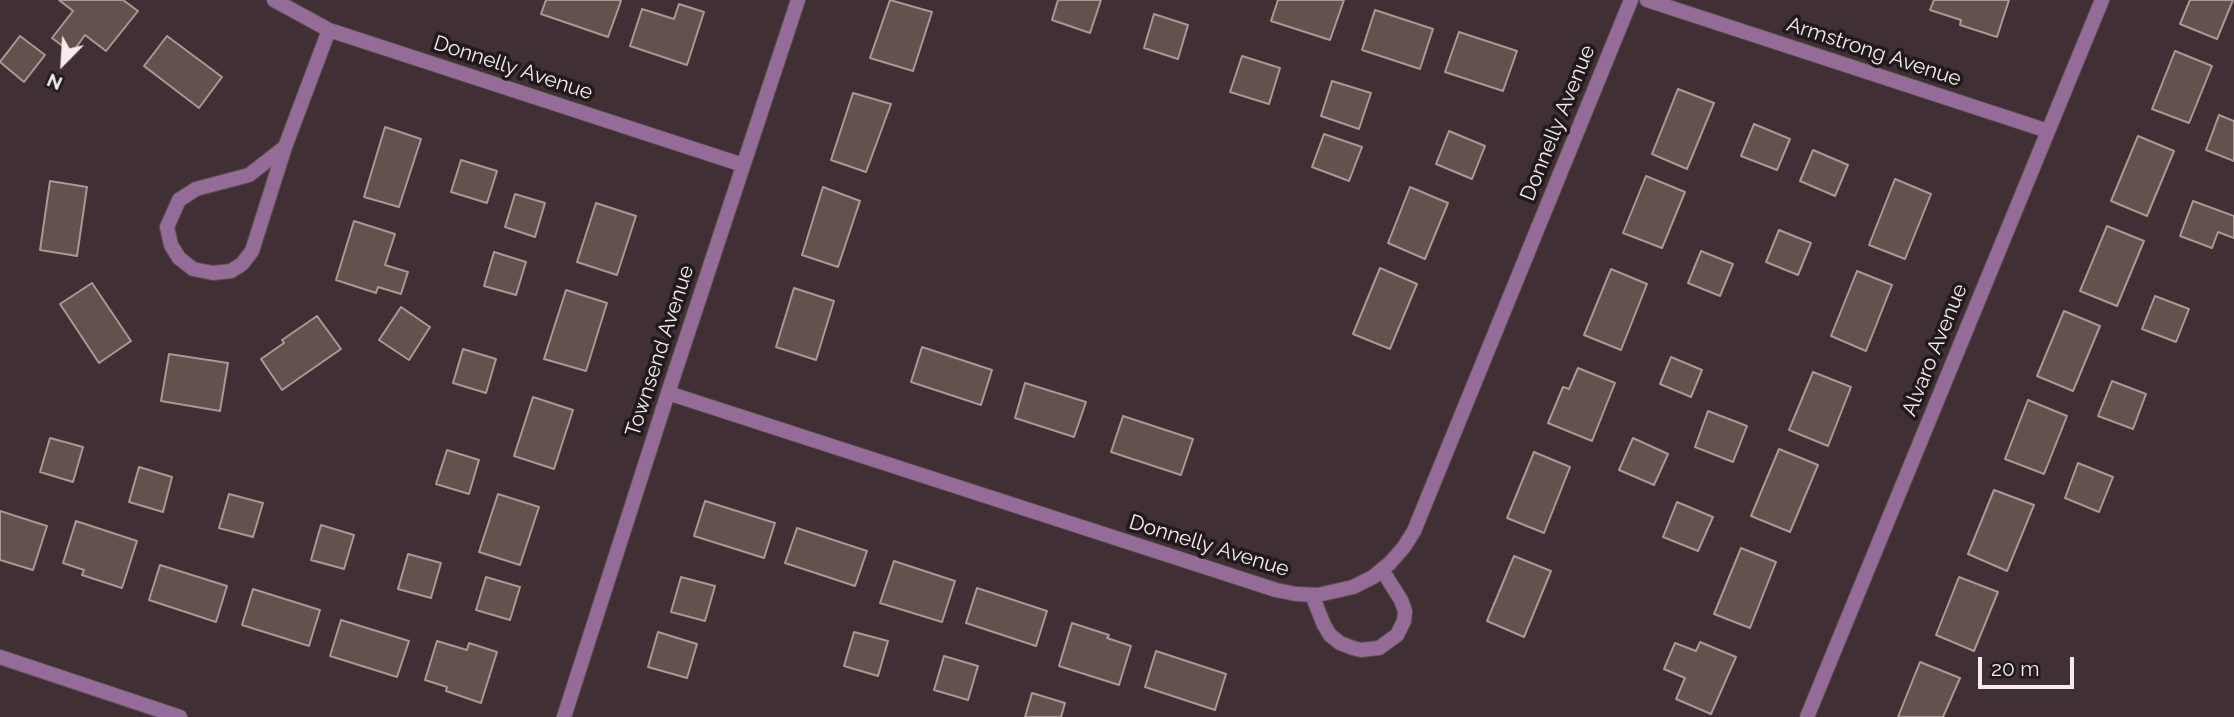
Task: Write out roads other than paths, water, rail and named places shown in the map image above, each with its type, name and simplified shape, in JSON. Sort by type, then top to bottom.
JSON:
[{"type":"street","name":"Donnelly Avenue","points":[[274,0],[329,30],[743,165]]},
{"type":"street","name":"Townsend Avenue","points":[[564,717],[798,0]]},
{"type":"street","name":"Donnelly Avenue","points":[[668,393],[1276,590],[1312,595],[1353,587],[1382,570],[1405,547],[1414,531],[1631,0]]},
{"type":"street","name":"Armstrong Avenue","points":[[1647,0],[2048,131]]},
{"type":"street","name":"Alvaro Avenue","points":[[1807,717],[2102,0]]},
{"type":"street","points":[[285,147],[249,174],[196,189],[179,200],[167,227],[171,245],[180,258],[193,268],[212,273],[231,271],[242,264],[252,251],[285,147],[329,30]]},
{"type":"street","points":[[1312,595],[1324,625],[1330,635],[1340,643],[1361,650],[1379,648],[1396,635],[1404,621],[1405,611],[1382,570]]},
{"type":"street","points":[[0,657],[180,717]]}]
